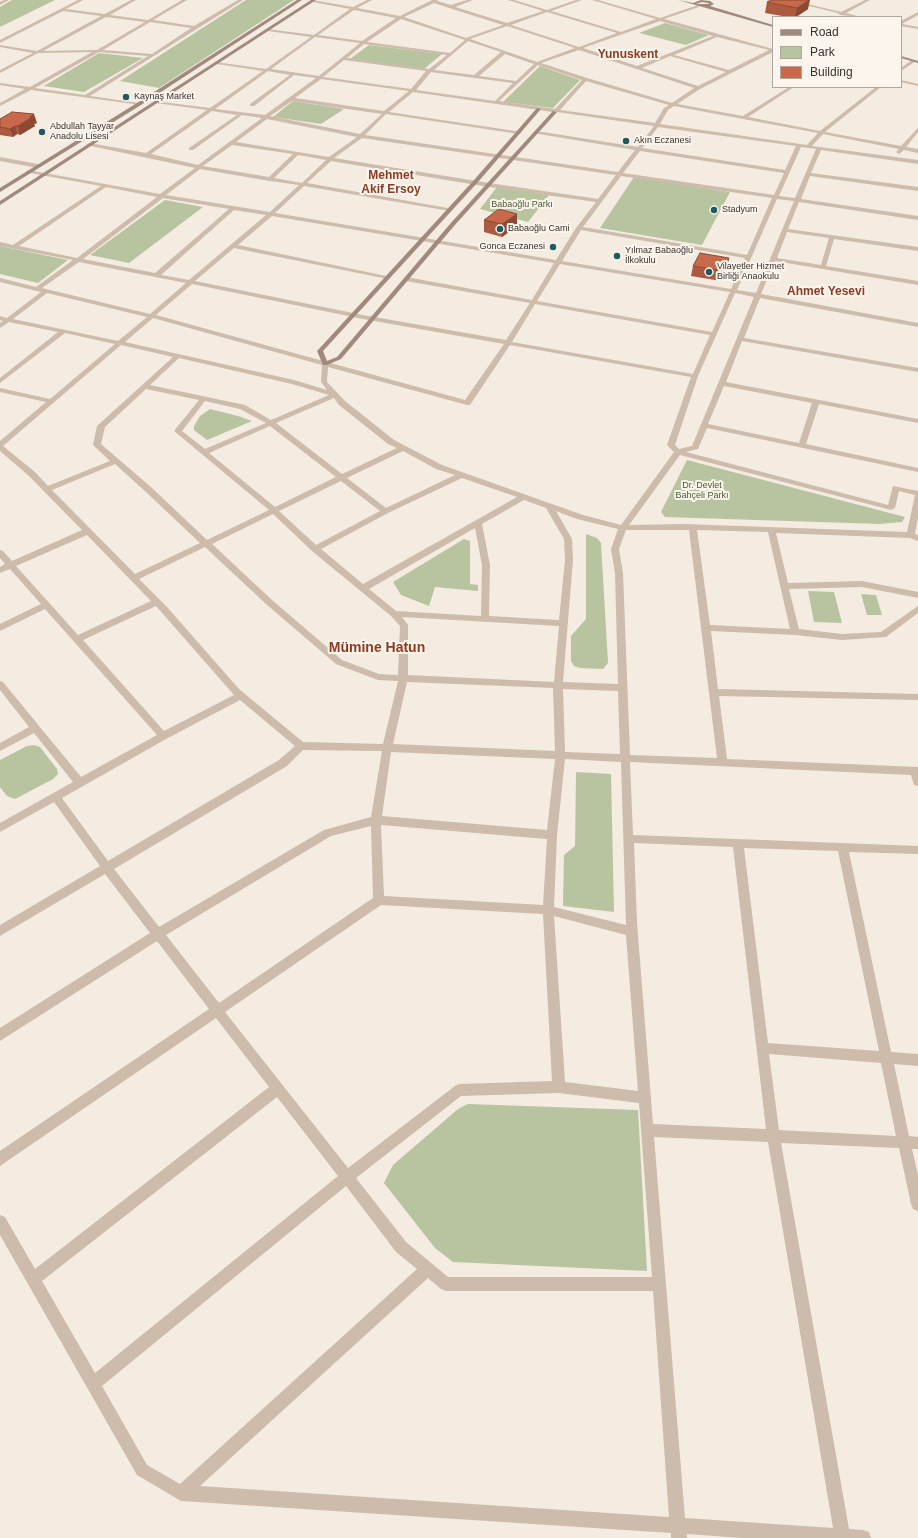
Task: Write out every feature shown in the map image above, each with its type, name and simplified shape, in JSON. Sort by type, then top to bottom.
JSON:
[{"type":"street","points":[[0,4],[7,0]]},
{"type":"street","points":[[0,42],[81,0]]},
{"type":"street","points":[[0,72],[134,0]]},
{"type":"street","points":[[0,105],[98,51],[185,0]]},
{"type":"street","points":[[86,96],[195,27],[241,0]]},
{"type":"street","points":[[0,190],[139,104],[300,0]]},
{"type":"street","points":[[0,203],[314,0],[400,18],[585,79],[672,104],[918,151]]},
{"type":"street","points":[[147,154],[354,8],[370,0]]},
{"type":"street","points":[[450,7],[471,0]]},
{"type":"street","points":[[510,0],[621,33]]},
{"type":"street","points":[[580,0],[468,38],[468,40],[429,71],[412,91],[385,113],[361,136],[331,158],[272,213],[0,446],[32,474],[158,602],[242,696],[300,746],[387,748],[916,771],[918,782]]},
{"type":"street","points":[[594,0],[717,36],[772,50]]},
{"type":"street","points":[[680,0],[772,26]]},
{"type":"street","points":[[495,103],[537,62],[662,19],[696,5],[695,2],[700,0],[758,16]]},
{"type":"street","points":[[789,0],[853,16]]},
{"type":"street","points":[[837,16],[868,0]]},
{"type":"street","points":[[36,289],[79,259],[163,196],[199,167],[319,78],[364,42],[400,18],[435,1],[639,67],[698,88]]},
{"type":"street","points":[[705,6],[711,5],[711,2]]},
{"type":"street","points":[[63,10],[195,27]]},
{"type":"street","points":[[902,23],[918,13]]},
{"type":"street","points":[[902,24],[918,28]]},
{"type":"street","points":[[268,30],[451,54]]},
{"type":"street","points":[[639,67],[717,36]]},
{"type":"street","points":[[0,46],[37,52],[98,51],[153,55]]},
{"type":"street","points":[[0,280],[152,316],[467,403],[508,343],[579,228],[657,125],[666,109],[698,88],[772,51]]},
{"type":"street","points":[[475,77],[504,52]]},
{"type":"street","points":[[902,52],[912,54]]},
{"type":"street","points":[[670,55],[730,72]]},
{"type":"street","points":[[902,57],[916,61]]},
{"type":"street","points":[[343,59],[516,82]]},
{"type":"street","points":[[902,69],[916,61]]},
{"type":"street","points":[[217,63],[555,112],[918,162]]},
{"type":"street","points":[[252,105],[292,74]]},
{"type":"street","points":[[325,364],[339,358],[489,184],[585,79]]},
{"type":"street","points":[[902,81],[918,85]]},
{"type":"street","points":[[0,84],[139,104]]},
{"type":"street","points":[[745,117],[790,88]]},
{"type":"street","points":[[809,146],[822,132],[879,88]]},
{"type":"street","points":[[290,99],[518,132]]},
{"type":"street","points":[[156,102],[266,117],[361,136],[514,157],[775,198],[798,200],[918,218]]},
{"type":"street","points":[[539,109],[476,181],[320,351],[325,364],[324,382],[342,403],[391,442],[439,467],[580,517],[623,528],[771,530],[914,537],[918,495],[896,488],[891,508],[678,452],[671,446],[695,376],[799,145]]},
{"type":"street","points":[[191,149],[241,114]]},
{"type":"street","points":[[894,159],[902,147],[918,129]]},
{"type":"street","points":[[536,133],[787,172]]},
{"type":"street","points":[[232,143],[600,201]]},
{"type":"street","points":[[89,145],[147,154],[199,167],[450,209]]},
{"type":"street","points":[[679,1531],[632,932],[619,573],[615,549],[623,528],[678,452],[695,447],[819,148]]},
{"type":"street","points":[[270,179],[297,153]]},
{"type":"street","points":[[0,159],[38,166]]},
{"type":"street","points":[[30,171],[104,186],[272,213],[422,240],[558,261],[918,325]]},
{"type":"street","points":[[809,174],[918,189]]},
{"type":"street","points":[[15,246],[104,186]]},
{"type":"street","points":[[157,275],[234,207]]},
{"type":"street","points":[[579,228],[748,257]]},
{"type":"street","points":[[786,230],[918,249]]},
{"type":"street","points":[[822,267],[832,237]]},
{"type":"street","points":[[0,244],[372,319],[695,376]]},
{"type":"street","points":[[233,246],[388,277]]},
{"type":"street","points":[[774,259],[918,283]]},
{"type":"street","points":[[406,279],[714,334]]},
{"type":"street","points":[[0,326],[46,291]]},
{"type":"street","points":[[0,318],[294,382],[335,395]]},
{"type":"street","points":[[0,381],[64,331]]},
{"type":"street","points":[[740,339],[918,370]]},
{"type":"street","points":[[178,356],[101,426],[97,444],[269,602],[340,662],[378,677],[623,688]]},
{"type":"street","points":[[722,383],[918,421]]},
{"type":"street","points":[[144,386],[242,407],[263,417],[385,511]]},
{"type":"street","points":[[0,390],[51,402]]},
{"type":"street","points":[[204,452],[335,395]]},
{"type":"street","points":[[203,399],[178,431],[274,510],[315,549],[394,614],[404,625],[403,678],[387,748],[376,820],[379,900]]},
{"type":"street","points":[[802,445],[816,401]]},
{"type":"street","points":[[704,425],[918,470]]},
{"type":"street","points":[[134,578],[403,448]]},
{"type":"street","points":[[46,489],[116,461]]},
{"type":"street","points":[[315,549],[385,511],[461,475]]},
{"type":"street","points":[[363,588],[524,497]]},
{"type":"street","points":[[549,506],[568,539],[569,560],[558,685],[560,756],[552,835],[548,910],[559,1088]]},
{"type":"street","points":[[478,523],[486,565],[485,619]]},
{"type":"street","points":[[693,528],[723,763]]},
{"type":"street","points":[[771,530],[795,632]]},
{"type":"street","points":[[0,570],[88,531]]},
{"type":"street","points":[[0,553],[163,736]]},
{"type":"street","points":[[784,586],[862,584],[918,595]]},
{"type":"street","points":[[77,639],[158,602]]},
{"type":"street","points":[[0,628],[47,605]]},
{"type":"street","points":[[706,628],[795,632],[842,637],[883,635],[918,609]]},
{"type":"street","points":[[394,614],[564,623]]},
{"type":"street","points":[[0,684],[80,783]]},
{"type":"street","points":[[714,692],[918,697]]},
{"type":"street","points":[[2,824],[56,797],[163,736],[242,696]]},
{"type":"street","points":[[0,747],[35,728]]},
{"type":"street","points":[[0,931],[283,763],[300,746]]},
{"type":"street","points":[[56,797],[106,867],[401,1247],[446,1284],[659,1284]]},
{"type":"street","points":[[0,1035],[158,934],[328,833],[376,820],[552,835]]},
{"type":"street","points":[[628,839],[918,850]]},
{"type":"street","points":[[738,843],[773,1136],[842,1536]]},
{"type":"street","points":[[843,848],[886,1058],[918,1204]]},
{"type":"street","points":[[0,1158],[379,900],[548,910],[632,932]]},
{"type":"street","points":[[763,1048],[918,1060]]},
{"type":"street","points":[[33,1279],[278,1088]]},
{"type":"street","points":[[93,1384],[347,1177],[459,1090],[559,1088],[645,1098]]},
{"type":"street","points":[[647,1130],[918,1143]]},
{"type":"street","points":[[0,1222],[142,1470],[181,1493],[679,1531],[842,1536],[863,1538]]},
{"type":"street","points":[[181,1493],[428,1269]]},
{"type":"green space","points":[[12,0],[55,0],[0,27],[0,7]]},
{"type":"green space","points":[[246,0],[294,0],[159,88],[120,81]]},
{"type":"green space","points":[[665,23],[709,35],[686,45],[639,33]]},
{"type":"green space","points":[[369,45],[442,54],[424,69],[350,59]]},
{"type":"green space","points":[[99,53],[143,58],[84,92],[44,86]]},
{"type":"green space","points":[[540,66],[580,80],[553,108],[503,102]]},
{"type":"green space","points":[[293,101],[344,109],[321,124],[273,117]]},
{"type":"green space","points":[[634,177],[730,192],[702,245],[600,228]]},
{"type":"green space","name":"Babaoğlu Parkı","points":[[497,187],[549,195],[528,222],[480,209]]},
{"type":"green space","points":[[165,200],[203,207],[129,263],[90,255]]},
{"type":"green space","points":[[0,246],[68,260],[38,283],[0,274]]},
{"type":"green space","points":[[210,409],[252,421],[207,440],[194,430],[194,426],[200,416]]},
{"type":"green space","name":"Dr. Devlet Bahçeli Parkı","points":[[687,460],[905,517],[902,522],[880,524],[665,517],[661,512]]},
{"type":"green space","points":[[586,534],[597,538],[601,543],[608,663],[603,669],[580,668],[574,666],[571,661],[571,636],[586,619]]},
{"type":"green space","points":[[464,539],[470,541],[470,584],[478,585],[478,591],[435,587],[429,606],[401,595],[393,582]]},
{"type":"green space","points":[[808,591],[834,592],[842,623],[814,622]]},
{"type":"green space","points":[[861,594],[876,595],[882,615],[867,615]]},
{"type":"green space","points":[[34,745],[40,747],[57,769],[58,774],[53,779],[15,799],[7,796],[0,787],[0,760],[27,746]]},
{"type":"green space","points":[[576,772],[611,774],[614,912],[563,906],[564,855],[575,846]]},
{"type":"green space","points":[[468,1104],[638,1110],[647,1271],[453,1262],[435,1248],[384,1183],[393,1165],[458,1109]]},
{"type":"building","points":[[771,0],[809,0],[797,8],[767,2]]},
{"type":"building","points":[[12,112],[34,114],[18,126],[10,129],[0,127],[0,119]]},
{"type":"building","points":[[499,209],[517,214],[502,224],[484,220]]},
{"type":"building","points":[[700,253],[729,258],[723,271],[693,266]]},
{"type":"place","name":"Kaynaş Market","points":[[126,97]]},
{"type":"place","name":"Abdullah Tayyar Anadolu Lisesi","points":[[42,132]]},
{"type":"place","name":"Akın Eczanesi","points":[[626,141]]},
{"type":"place","name":"Stadyum","points":[[714,210]]},
{"type":"place","name":"Babaoğlu Cami","points":[[500,229]]},
{"type":"place","name":"Gonca Eczanesi","points":[[553,247]]},
{"type":"place","name":"Yılmaz Babaoğlu İlkokulu","points":[[617,256]]},
{"type":"place","name":"Vilayetler Hizmet Birliği Anaokulu","points":[[709,272]]},
{"type":"district","name":"Yunuskent","points":[[628,55]]},
{"type":"district","name":"Mehmet Akif Ersoy","points":[[391,183]]},
{"type":"district","name":"Ahmet Yesevi","points":[[826,292]]},
{"type":"district","name":"Mümine Hatun","points":[[377,648]]}]
